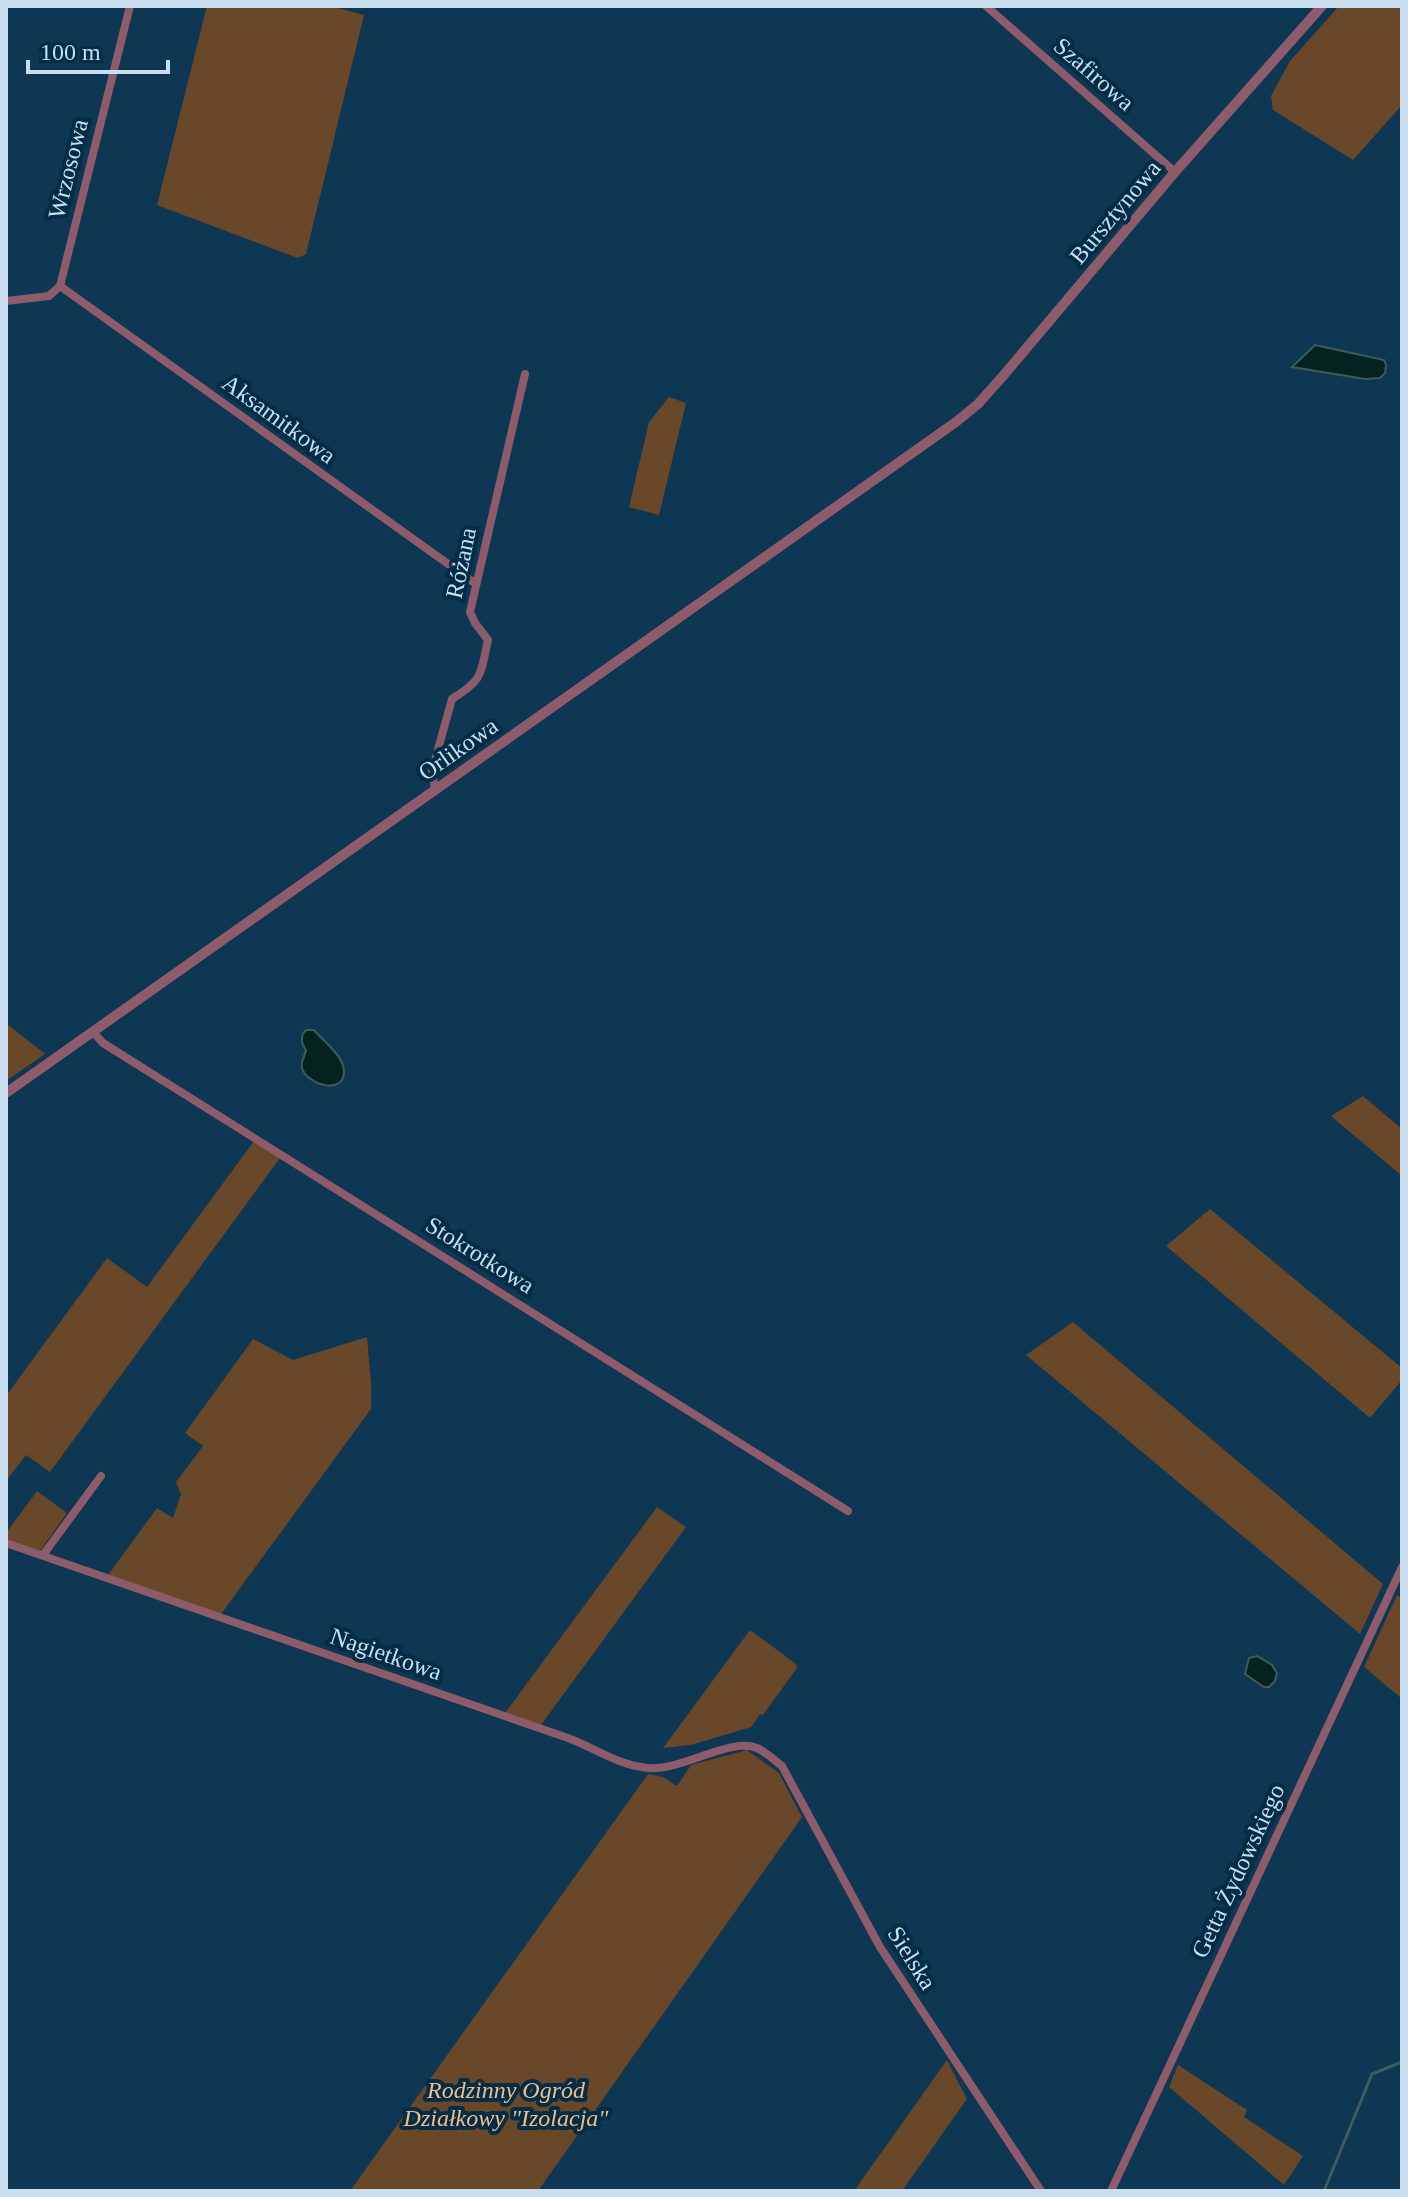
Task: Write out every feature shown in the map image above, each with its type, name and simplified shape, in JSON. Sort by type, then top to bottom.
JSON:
[{"type":"street","name":"Wrzosowa","points":[[60,286],[130,6]]},
{"type":"street","name":"Szafirowa","points":[[986,6],[1175,172]]},
{"type":"street","name":"Bursztynowa","points":[[934,439],[978,404],[1175,172],[1322,6]]},
{"type":"street","points":[[6,301],[49,296],[60,286]]},
{"type":"street","name":"Aksamitkowa","points":[[60,286],[476,584]]},
{"type":"street","name":"Różana","points":[[435,790],[432,771],[452,699],[474,685],[481,673],[488,640],[470,612],[525,374]]},
{"type":"street","name":"Orlikowa","points":[[6,1093],[934,439]]},
{"type":"street","name":"Stokrotkowa","points":[[93,1032],[103,1043],[848,1511]]},
{"type":"street","points":[[43,1555],[101,1476]]},
{"type":"street","name":"Nagietkowa","points":[[6,1543],[568,1738],[629,1766],[652,1769],[668,1767],[743,1746],[754,1747]]},
{"type":"street","name":"Getta Żydowskiego","points":[[1111,2191],[1402,1567]]},
{"type":"street","name":"Sielska","points":[[754,1747],[782,1766],[880,1947],[1041,2191]]},
{"type":"green space","points":[[207,6],[330,6],[364,15],[306,254],[298,258],[157,205]]},
{"type":"green space","points":[[1339,6],[1402,6],[1402,105],[1353,160],[1273,110],[1271,96],[1290,61]]},
{"type":"green space","points":[[669,397],[686,403],[659,515],[629,507],[649,422]]},
{"type":"green space","points":[[6,1023],[45,1054],[6,1081]]},
{"type":"green space","points":[[1363,1096],[1402,1129],[1402,1176],[1331,1116]]},
{"type":"green space","points":[[254,1141],[280,1158],[50,1472],[26,1455],[6,1481],[6,1396],[107,1258],[147,1287]]},
{"type":"green space","points":[[1210,1209],[1402,1368],[1402,1380],[1370,1418],[1166,1246]]},
{"type":"green space","points":[[1073,1322],[1383,1584],[1360,1634],[1026,1355]]},
{"type":"green space","points":[[367,1337],[371,1409],[221,1614],[108,1575],[157,1508],[173,1518],[181,1494],[176,1482],[203,1446],[185,1433],[253,1339],[293,1360]]},
{"type":"green space","points":[[37,1491],[67,1513],[40,1551],[6,1539],[6,1533]]},
{"type":"green space","points":[[657,1507],[686,1527],[541,1725],[505,1713]]},
{"type":"green space","points":[[1397,1595],[1402,1599],[1402,1699],[1364,1667]]},
{"type":"green space","points":[[750,1630],[796,1664],[797,1668],[763,1715],[760,1714],[751,1727],[691,1745],[663,1748]]},
{"type":"green space","name":"Rodzinny Ogród Działkowy \"Izolacja\"","points":[[747,1750],[779,1773],[802,1817],[538,2191],[350,2191],[648,1774],[663,1777],[677,1786],[691,1765]]},
{"type":"green space","points":[[947,2060],[967,2099],[902,2191],[854,2191]]},
{"type":"green space","points":[[1178,2065],[1247,2110],[1244,2117],[1303,2156],[1284,2185],[1169,2087]]},
{"type":"shaded area","points":[[1315,345],[1384,360],[1385,373],[1380,378],[1365,379],[1292,367]]},
{"type":"shaded area","points":[[306,1030],[314,1030],[340,1060],[344,1071],[339,1083],[318,1083],[306,1074],[302,1066],[306,1050],[302,1037]]},
{"type":"shaded area","points":[[1257,1656],[1272,1665],[1277,1673],[1269,1687],[1245,1674],[1249,1658]]},
{"type":"waterway","points":[[1324,2191],[1372,2074],[1402,2062]]}]
